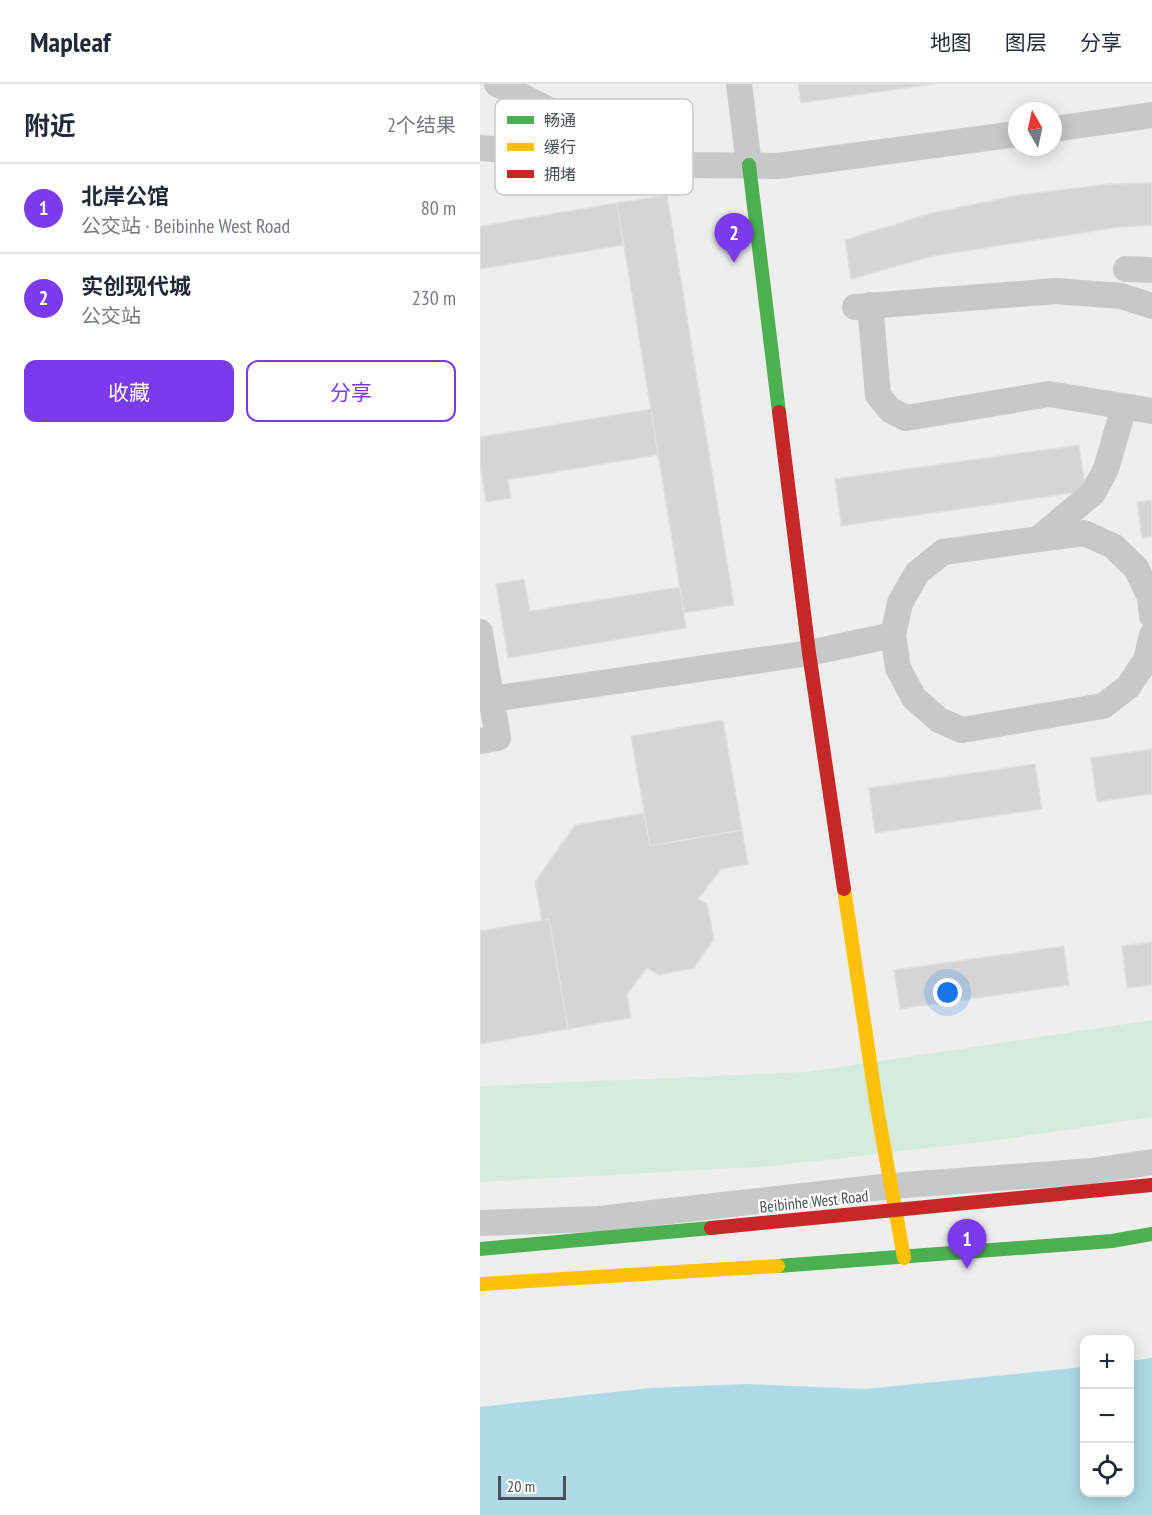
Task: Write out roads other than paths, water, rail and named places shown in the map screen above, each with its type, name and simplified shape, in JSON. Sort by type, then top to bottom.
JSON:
[{"type":"main road","points":[[749,165],[808,653],[877,1108],[904,1258]]},
{"type":"main road","name":"Beibinhe West Road","points":[[480,1249],[600,1241],[894,1197],[1096,1193],[1152,1185]]},
{"type":"main road","points":[[882,1227],[894,1197]]},
{"type":"main road","points":[[480,1284],[904,1258],[1112,1241],[1152,1234]]},
{"type":"main road","points":[[801,1264],[852,1244]]},
{"type":"street","points":[[497,84],[527,99]]},
{"type":"street","points":[[739,84],[749,165]]},
{"type":"street","points":[[1062,128],[1152,115]]},
{"type":"street","points":[[693,165],[778,166],[1008,135]]},
{"type":"street","points":[[480,148],[495,149]]},
{"type":"street","points":[[1126,268],[1152,270]]},
{"type":"street","points":[[1152,306],[1121,296],[1056,291],[862,306],[878,395],[890,410],[906,418],[1049,394],[1152,411]]},
{"type":"street","points":[[1038,539],[1093,493],[1106,469],[1124,407]]},
{"type":"street","points":[[1152,616],[1147,578],[1113,546],[1084,533],[943,552],[917,573],[900,603],[893,635],[898,668],[914,698],[939,720],[962,730],[1103,706],[1128,687],[1149,659],[1152,635]]},
{"type":"street","points":[[480,632],[498,738],[480,741]]},
{"type":"street","points":[[491,699],[808,653],[893,635]]},
{"type":"street","points":[[480,1223],[600,1219],[894,1197],[1152,1162]]},
{"type":"water","points":[[1152,1358],[1152,1515],[480,1515],[480,1407],[650,1388],[746,1384],[865,1389],[1080,1367],[1080,1497],[1134,1497],[1134,1360]]},
{"type":"place","name":"实创现代城","points":[[734,263]]},
{"type":"place","name":"北岸公馆","points":[[967,1269]]}]
